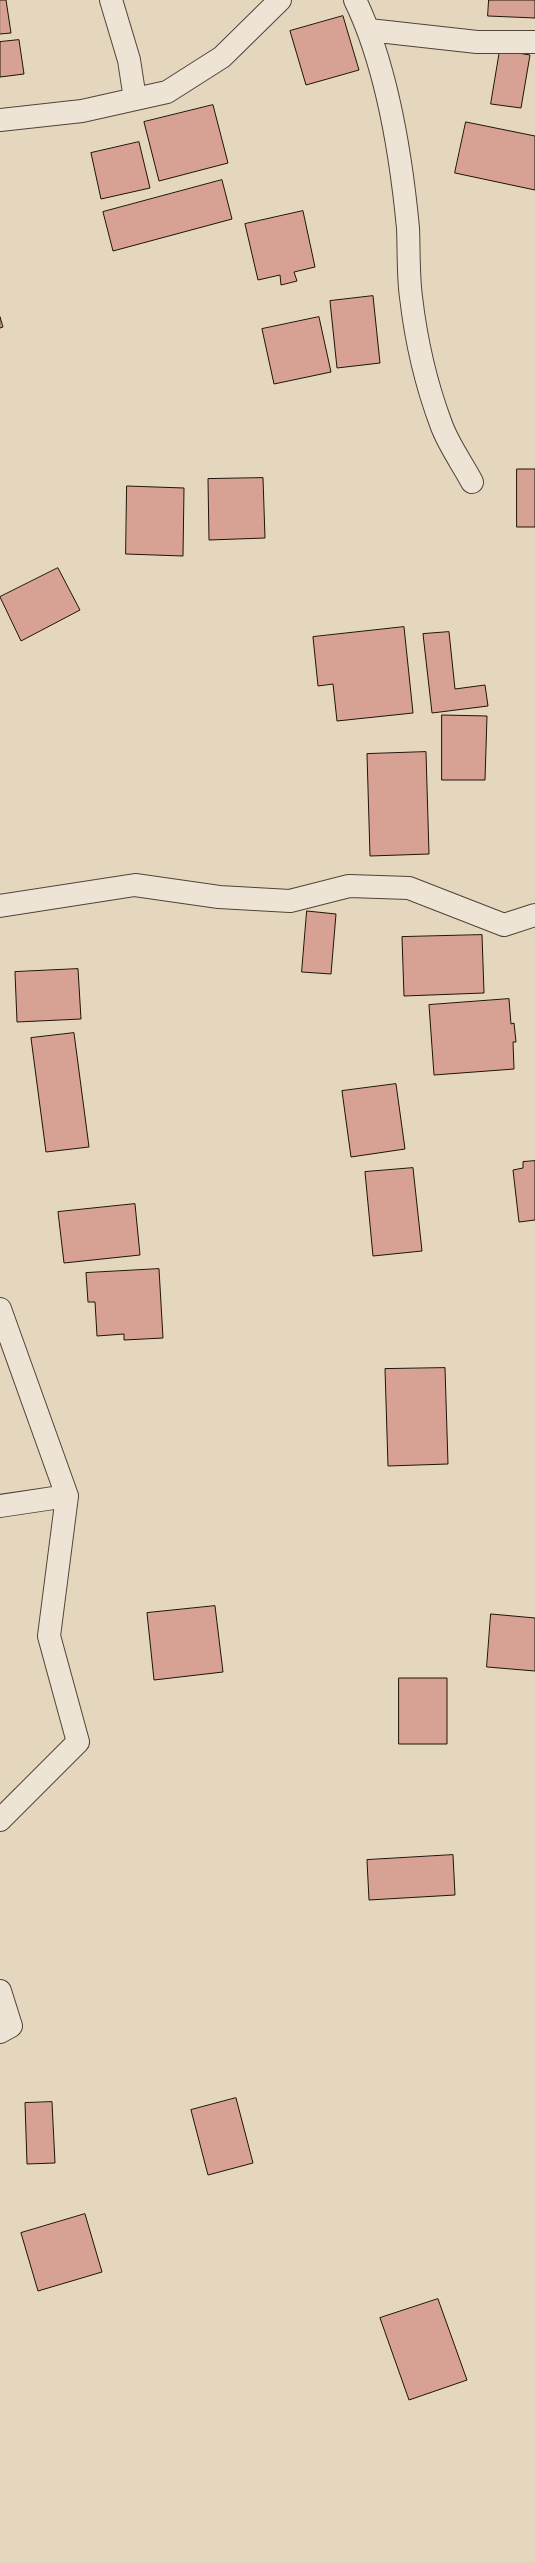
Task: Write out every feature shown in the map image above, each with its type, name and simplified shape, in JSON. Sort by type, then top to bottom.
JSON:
[{"type":"street","points":[[111,0],[129,60],[135,99]]},
{"type":"street","points":[[0,120],[82,111],[167,92],[222,57],[280,0]]},
{"type":"street","points":[[355,0],[369,30],[379,64],[400,166],[408,228],[411,297],[425,372],[441,425],[472,482]]},
{"type":"street","points":[[369,30],[477,42],[535,42]]},
{"type":"street","points":[[0,906],[135,885],[219,897],[290,901],[357,887],[409,888],[504,925],[535,915]]},
{"type":"street","points":[[0,1309],[67,1496],[49,1636],[78,1742],[0,1820]]},
{"type":"street","points":[[0,1506],[67,1496]]},
{"type":"street","points":[[0,1991],[11,2026],[0,2032]]},
{"type":"building","points":[[0,0],[6,0],[11,33],[0,34]]},
{"type":"building","points":[[489,0],[535,0],[535,18],[488,16]]},
{"type":"building","points":[[343,16],[359,70],[306,85],[290,31]]},
{"type":"building","points":[[19,40],[24,74],[0,77],[0,42]]},
{"type":"building","points":[[500,50],[530,55],[521,108],[491,104]]},
{"type":"building","points":[[213,105],[228,163],[159,181],[144,122]]},
{"type":"building","points":[[466,122],[535,136],[535,190],[455,173]]},
{"type":"building","points":[[139,142],[150,188],[101,199],[91,153]]},
{"type":"building","points":[[222,180],[232,219],[113,251],[103,212]]},
{"type":"building","points":[[303,211],[315,267],[294,272],[297,281],[281,285],[280,275],[258,280],[245,224]]},
{"type":"building","points":[[373,296],[380,363],[337,368],[330,301]]},
{"type":"building","points":[[0,317],[3,327],[0,328]]},
{"type":"building","points":[[319,317],[331,372],[274,384],[262,329]]},
{"type":"building","points":[[517,469],[535,469],[535,527],[517,527]]},
{"type":"building","points":[[263,478],[265,538],[209,540],[208,479]]},
{"type":"building","points":[[127,486],[184,488],[183,556],[126,554]]},
{"type":"building","points":[[58,568],[80,610],[21,641],[0,597]]},
{"type":"building","points":[[404,627],[413,713],[337,721],[333,684],[318,686],[313,637]]},
{"type":"building","points":[[449,632],[455,689],[485,685],[488,706],[432,713],[423,634]]},
{"type":"building","points":[[442,715],[487,716],[485,780],[442,780]]},
{"type":"building","points":[[426,752],[429,854],[370,856],[367,754]]},
{"type":"building","points":[[307,911],[336,914],[331,974],[302,972]]},
{"type":"building","points":[[482,935],[484,993],[404,996],[402,937]]},
{"type":"building","points":[[78,969],[81,1019],[17,1022],[15,972]]},
{"type":"building","points":[[509,999],[511,1024],[514,1023],[516,1042],[513,1042],[514,1069],[434,1075],[429,1005]]},
{"type":"building","points":[[74,1033],[89,1147],[46,1152],[31,1038]]},
{"type":"building","points":[[396,1084],[405,1149],[351,1157],[342,1091]]},
{"type":"building","points":[[535,1161],[535,1220],[519,1222],[513,1170],[523,1168],[523,1162]]},
{"type":"building","points":[[413,1168],[422,1251],[373,1256],[365,1172]]},
{"type":"building","points":[[135,1204],[140,1255],[64,1263],[58,1212]]},
{"type":"building","points":[[159,1269],[163,1338],[124,1340],[124,1334],[97,1336],[95,1302],[88,1302],[86,1273]]},
{"type":"building","points":[[445,1368],[448,1464],[388,1466],[385,1369]]},
{"type":"building","points":[[215,1606],[223,1672],[154,1680],[147,1613]]},
{"type":"building","points":[[491,1614],[535,1618],[535,1671],[487,1667]]},
{"type":"building","points":[[399,1678],[447,1678],[447,1744],[399,1744]]},
{"type":"building","points":[[453,1855],[455,1895],[369,1900],[367,1860]]},
{"type":"building","points":[[236,2098],[253,2163],[208,2175],[191,2110]]},
{"type":"building","points":[[52,2102],[55,2163],[27,2164],[25,2103]]},
{"type":"building","points":[[85,2214],[102,2272],[38,2291],[21,2233]]},
{"type":"building","points":[[438,2299],[467,2380],[409,2400],[380,2318]]}]
